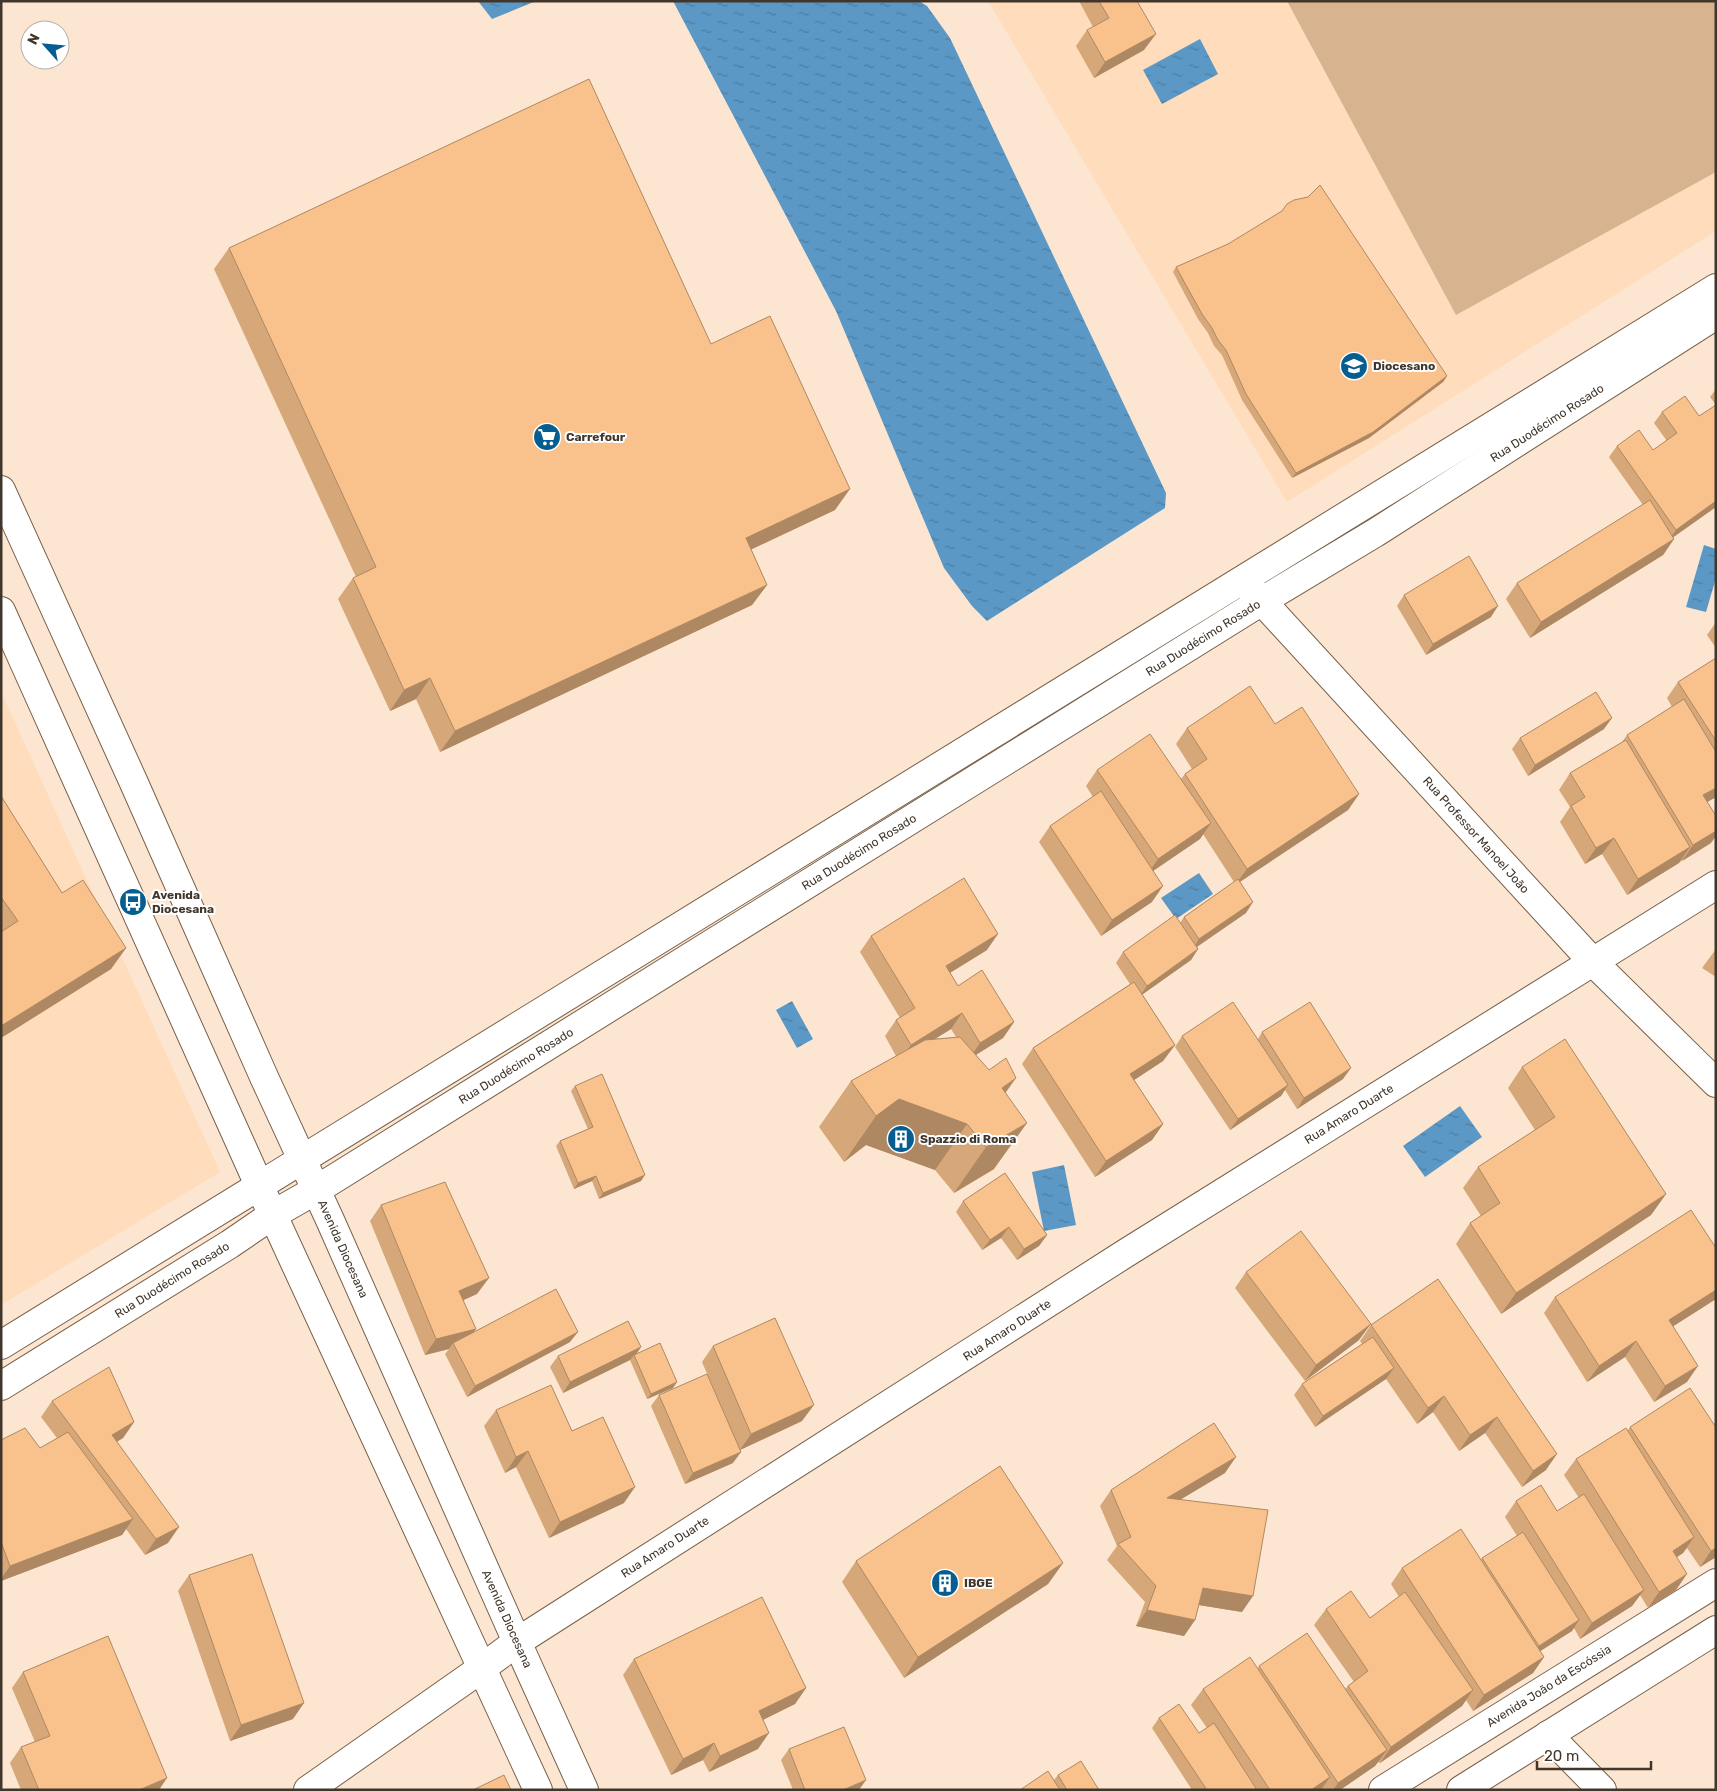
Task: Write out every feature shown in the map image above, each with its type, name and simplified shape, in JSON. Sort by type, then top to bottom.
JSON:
[{"type":"street","name":"Rua Duodécimo Rosado","points":[[1,1345],[1716,288]]},
{"type":"street","name":"Rua Duodécimo Rosado","points":[[1,1386],[230,1244],[274,1214],[316,1190],[1262,601],[1375,533],[1716,315]]},
{"type":"street","name":"Avenida Diocesana","points":[[1,490],[584,1790]]},
{"type":"street","name":"Rua Professor Manoel João","points":[[1243,580],[1592,961],[1716,1083]]},
{"type":"street","points":[[1,611],[259,1185],[538,1790]]},
{"type":"street","name":"Rua Amaro Duarte","points":[[308,1790],[517,1642],[1126,1253],[1716,885]]},
{"type":"street","name":"Avenida João da Escóssia","points":[[1383,1790],[1716,1583]]},
{"type":"street","points":[[1461,1790],[1716,1630]]},
{"type":"street","points":[[1548,1735],[1602,1790]]},
{"type":"shaded area","name":"Diocesano","points":[[988,1],[1716,1],[1716,231],[1287,502]]},
{"type":"shaded area","points":[[1287,1],[1716,1],[1716,172],[1456,315]]},
{"type":"shaded area","points":[[1,692],[220,1172],[1,1305]]},
{"type":"water","points":[[478,1],[536,1],[492,19]]},
{"type":"water","points":[[673,1],[919,1],[927,6],[950,38],[1166,493],[1165,508],[987,621],[972,606],[944,568],[836,311]]},
{"type":"water","points":[[1200,39],[1218,74],[1162,104],[1143,70]]},
{"type":"water","points":[[1704,545],[1716,549],[1716,578],[1706,612],[1686,607]]},
{"type":"water","points":[[1199,873],[1213,894],[1176,919],[1161,898]]},
{"type":"water","points":[[792,1001],[813,1039],[797,1048],[776,1010]]},
{"type":"water","points":[[1460,1106],[1482,1137],[1425,1177],[1403,1146]]},
{"type":"water","points":[[1064,1165],[1076,1225],[1044,1231],[1032,1172]]},
{"type":"building","points":[[1099,1],[1137,1],[1156,34],[1105,62],[1087,30],[1109,18]]},
{"type":"building","name":"Carrefour","points":[[589,79],[711,344],[770,316],[850,489],[746,538],[767,585],[455,731],[430,678],[404,690],[353,578],[376,567],[229,248]]},
{"type":"building","points":[[1320,185],[1447,376],[1373,432],[1296,473],[1246,394],[1226,350],[1202,314],[1176,267],[1228,244],[1282,211],[1287,204],[1294,200],[1308,197]]},
{"type":"building","points":[[1685,396],[1699,416],[1716,405],[1716,501],[1676,530],[1617,446],[1639,430],[1653,450],[1677,433],[1662,412]]},
{"type":"building","points":[[1650,500],[1674,539],[1541,622],[1517,583]]},
{"type":"building","points":[[1469,556],[1498,606],[1433,644],[1404,595]]},
{"type":"building","points":[[1716,658],[1716,741],[1678,682]]},
{"type":"building","points":[[1250,686],[1275,724],[1302,707],[1359,794],[1247,869],[1185,774],[1207,759],[1187,728]]},
{"type":"building","points":[[1596,692],[1612,718],[1535,765],[1520,738]]},
{"type":"building","points":[[1684,699],[1716,752],[1716,788],[1703,795],[1716,816],[1716,831],[1693,845],[1627,735]]},
{"type":"building","points":[[1150,734],[1211,823],[1158,859],[1097,770]]},
{"type":"building","points":[[1626,740],[1690,847],[1638,879],[1614,838],[1596,848],[1571,806],[1585,797],[1570,773]]},
{"type":"building","points":[[1101,791],[1163,886],[1112,920],[1050,826]]},
{"type":"building","points":[[1,796],[62,893],[83,880],[126,948],[1,1026],[1,932],[18,921],[1,897]]},
{"type":"building","points":[[964,878],[998,934],[946,966],[958,986],[982,970],[1014,1022],[980,1043],[962,1013],[911,1045],[896,1020],[915,1008],[871,936]]},
{"type":"building","points":[[1238,879],[1253,902],[1199,939],[1184,917]]},
{"type":"building","points":[[1175,915],[1198,949],[1147,986],[1123,952]]},
{"type":"building","points":[[1134,982],[1175,1045],[1130,1074],[1163,1124],[1106,1161],[1033,1048]]},
{"type":"building","points":[[1233,1002],[1288,1085],[1238,1119],[1182,1036]]},
{"type":"building","points":[[1310,1002],[1351,1068],[1304,1098],[1262,1032]]},
{"type":"building","points":[[960,1037],[989,1070],[1006,1058],[1016,1078],[1002,1088],[1027,1123],[986,1147],[967,1124],[899,1099],[876,1116],[851,1081],[925,1040]]},
{"type":"building","points":[[1565,1039],[1666,1194],[1516,1293],[1470,1223],[1500,1203],[1478,1167],[1555,1117],[1522,1067]]},
{"type":"building","points":[[602,1074],[645,1175],[603,1193],[596,1176],[578,1183],[560,1141],[593,1127],[575,1086]]},
{"type":"building","points":[[1005,1173],[1047,1235],[1024,1249],[1009,1227],[990,1240],[963,1201]]},
{"type":"building","points":[[445,1182],[489,1278],[459,1291],[476,1329],[436,1339],[381,1205]]},
{"type":"building","points":[[1691,1210],[1716,1248],[1716,1290],[1669,1320],[1698,1366],[1665,1386],[1636,1341],[1599,1366],[1555,1297]]},
{"type":"building","points":[[1301,1231],[1371,1324],[1316,1365],[1246,1272]]},
{"type":"building","points":[[1438,1279],[1557,1454],[1533,1471],[1497,1417],[1470,1435],[1444,1396],[1428,1408],[1371,1325]]},
{"type":"building","points":[[556,1289],[578,1332],[475,1386],[453,1343]]},
{"type":"building","points":[[775,1318],[814,1405],[751,1434],[713,1346]]},
{"type":"building","points":[[628,1321],[641,1347],[570,1382],[558,1356]]},
{"type":"building","points":[[1373,1337],[1394,1368],[1323,1416],[1302,1384]]},
{"type":"building","points":[[660,1343],[677,1382],[651,1394],[634,1355]]},
{"type":"building","points":[[109,1367],[134,1422],[112,1435],[179,1527],[156,1539],[52,1401]]},
{"type":"building","points":[[707,1374],[741,1452],[693,1473],[659,1395]]},
{"type":"building","points":[[551,1385],[572,1431],[603,1417],[635,1487],[560,1522],[528,1451],[516,1457],[496,1410]]},
{"type":"building","points":[[1690,1388],[1716,1425],[1716,1548],[1711,1551],[1630,1427]]},
{"type":"building","points":[[1214,1423],[1236,1457],[1167,1498],[1268,1510],[1253,1596],[1203,1588],[1195,1620],[1147,1610],[1156,1586],[1118,1544],[1131,1537],[1111,1490]]},
{"type":"building","points":[[25,1428],[40,1448],[68,1432],[133,1519],[10,1566],[1,1542],[1,1440]]},
{"type":"building","points":[[1626,1428],[1694,1537],[1673,1551],[1687,1574],[1659,1592],[1576,1459]]},
{"type":"building","name":"IBGE","points":[[1000,1466],[1063,1563],[918,1657],[856,1561]]},
{"type":"building","points":[[1541,1485],[1557,1511],[1584,1494],[1644,1590],[1592,1623],[1516,1501]]},
{"type":"building","points":[[1461,1529],[1544,1657],[1484,1695],[1402,1568]]},
{"type":"building","points":[[1523,1532],[1579,1620],[1539,1646],[1482,1558]]},
{"type":"building","points":[[252,1554],[304,1703],[241,1725],[189,1575]]},
{"type":"building","points":[[1351,1591],[1370,1618],[1405,1592],[1473,1690],[1391,1747],[1348,1686],[1368,1671],[1326,1609]]},
{"type":"building","points":[[762,1597],[806,1688],[759,1711],[769,1733],[720,1756],[714,1743],[683,1759],[634,1659]]},
{"type":"building","points":[[1307,1633],[1387,1750],[1338,1783],[1259,1666]]},
{"type":"building","points":[[108,1636],[167,1778],[139,1790],[39,1790],[21,1747],[50,1736],[23,1672]]},
{"type":"building","points":[[1250,1657],[1330,1777],[1311,1790],[1270,1790],[1203,1689]]},
{"type":"building","points":[[1179,1704],[1199,1733],[1214,1723],[1257,1790],[1207,1790],[1159,1718]]},
{"type":"building","points":[[844,1727],[866,1780],[843,1790],[805,1790],[789,1749]]},
{"type":"building","points":[[1081,1761],[1099,1790],[1067,1790],[1058,1775]]},
{"type":"building","points":[[1048,1771],[1060,1790],[1020,1790]]},
{"type":"building","points":[[504,1775],[511,1790],[473,1790]]},
{"type":"place","name":"Diocesano","points":[[1354,366]]},
{"type":"place","name":"Carrefour","points":[[547,437]]},
{"type":"place","name":"Avenida Diocesana","points":[[133,902]]},
{"type":"place","name":"Spazzio di Roma","points":[[901,1139]]},
{"type":"place","name":"IBGE","points":[[945,1583]]}]
